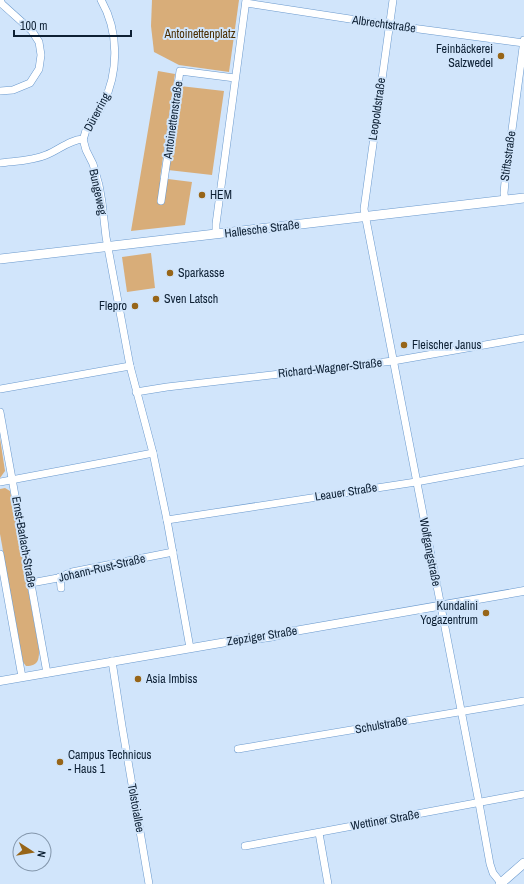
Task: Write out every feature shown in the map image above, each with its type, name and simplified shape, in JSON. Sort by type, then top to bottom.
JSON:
[{"type":"main road","name":"Hallesche Straße","points":[[0,259],[524,198]]},
{"type":"main road","points":[[500,884],[524,862]]},
{"type":"street","points":[[0,0],[2,4],[32,31],[39,42],[41,55],[39,69],[30,83],[13,90],[0,91]]},
{"type":"street","name":"Dürerring","points":[[0,163],[35,159],[47,155],[72,141],[83,140],[87,128],[95,118],[109,91],[115,64],[112,31],[101,0]]},
{"type":"street","name":"Leopoldstraße","points":[[365,217],[364,203],[393,0]]},
{"type":"street","name":"Albrechtstraße","points":[[246,1],[389,25],[524,43]]},
{"type":"street","points":[[216,234],[215,226],[246,1]]},
{"type":"street","name":"Stiftsstraße","points":[[505,201],[505,182],[524,39]]},
{"type":"street","name":"Antoinettenstraße","points":[[161,202],[180,71],[235,78]]},
{"type":"street","name":"Bungeweg","points":[[83,140],[93,164],[99,185],[108,247]]},
{"type":"street","name":"Wolfgangstraße","points":[[365,217],[490,864],[493,873],[500,884]]},
{"type":"street","points":[[108,247],[130,366],[153,453],[167,520],[190,648]]},
{"type":"street","name":"Richard-Wagner-Straße","points":[[136,392],[167,386],[393,361],[524,338]]},
{"type":"street","points":[[0,389],[130,366]]},
{"type":"street","name":"Ernst-Barlach-Straße","points":[[0,412],[47,673]]},
{"type":"street","points":[[0,482],[153,453]]},
{"type":"street","name":"Leauer Straße","points":[[167,520],[416,482],[524,462]]},
{"type":"street","name":"Johann-Rust-Straße","points":[[31,582],[60,577],[72,572],[173,552]]},
{"type":"street","points":[[0,554],[22,677]]},
{"type":"street","points":[[60,577],[61,588]]},
{"type":"street","name":"Zepziger Straße","points":[[0,681],[238,640],[282,635],[289,632],[524,591]]},
{"type":"street","name":"Tolstoiallee","points":[[112,661],[149,884]]},
{"type":"street","name":"Schulstraße","points":[[238,749],[524,701]]},
{"type":"street","name":"Wettiner Straße","points":[[245,846],[524,794]]},
{"type":"street","points":[[319,833],[328,884]]},
{"type":"green space","name":"Antoinettenplatz","points":[[152,0],[239,0],[229,72],[179,65],[154,52],[151,26]]},
{"type":"green space","points":[[158,71],[175,74],[160,178],[192,182],[185,225],[131,231]]},
{"type":"green space","points":[[180,86],[224,91],[212,175],[168,170]]},
{"type":"green space","points":[[151,253],[155,288],[127,292],[122,257]]},
{"type":"green space","points":[[0,438],[5,471],[0,478]]},
{"type":"green space","points":[[5,488],[10,491],[39,649],[39,656],[36,663],[30,666],[26,666],[23,662],[0,534],[0,489]]},
{"type":"place","name":"Feinbäckerei Salzwedel","points":[[501,56]]},
{"type":"place","name":"HEM","points":[[202,195]]},
{"type":"place","name":"Sparkasse","points":[[170,273]]},
{"type":"place","name":"Sven Latsch","points":[[156,299]]},
{"type":"place","name":"Flepro","points":[[135,306]]},
{"type":"place","name":"Fleischer Janus","points":[[404,345]]},
{"type":"place","name":"Kundalini Yogazentrum","points":[[486,613]]},
{"type":"place","name":"Asia Imbiss","points":[[138,679]]},
{"type":"place","name":"Campus Technicus - Haus 1","points":[[60,762]]}]
